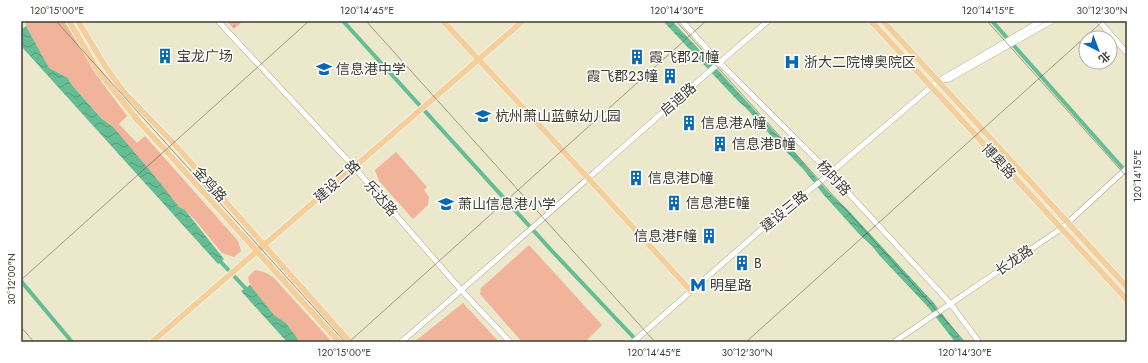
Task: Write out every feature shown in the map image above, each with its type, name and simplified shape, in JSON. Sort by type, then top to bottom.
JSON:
[{"type":"main road","name":"金鸡路","points":[[69,21],[98,71],[140,124],[339,342]]},
{"type":"main road","name":"金鸡路","points":[[78,21],[105,66],[123,91],[177,147],[350,342]]},
{"type":"main road","points":[[443,21],[691,291]]},
{"type":"main road","name":"建设二路","points":[[152,342],[523,21]]},
{"type":"main road","name":"博奥路","points":[[871,21],[1127,300]]},
{"type":"main road","name":"博奥路","points":[[882,21],[1127,287]]},
{"type":"street","name":"乐达路","points":[[218,21],[354,167],[462,291],[510,342]]},
{"type":"street","name":"杨时路","points":[[682,21],[718,63],[830,173],[950,303],[979,342]]},
{"type":"street","name":"启迪路","points":[[402,342],[462,291],[718,63],[768,21]]},
{"type":"street","name":"建设三路","points":[[632,342],[763,228],[938,81],[949,79],[1041,21]]},
{"type":"street","name":"建设三路","points":[[1014,39],[1052,21]]},
{"type":"street","points":[[1099,21],[1127,53]]},
{"type":"street","name":"长龙路","points":[[894,342],[1062,228],[1127,168]]},
{"type":"shaded area","points":[[26,21],[64,21],[103,84],[127,116],[119,124],[137,143],[145,136],[238,241],[241,251],[234,257],[222,253],[195,220],[185,210],[179,207],[162,185],[71,84],[68,78],[49,68],[26,26]]},
{"type":"shaded area","points":[[227,21],[243,21],[234,29]]},
{"type":"shaded area","points":[[396,152],[427,187],[424,190],[429,197],[428,205],[413,219],[379,181],[375,170]]},
{"type":"shaded area","points":[[529,245],[602,325],[585,342],[522,342],[480,294],[481,288]]},
{"type":"shaded area","points":[[255,270],[264,272],[273,277],[332,342],[300,342],[286,323],[274,315],[250,285],[248,277]]},
{"type":"shaded area","points":[[463,303],[499,342],[414,342]]},
{"type":"water","points":[[663,21],[672,21],[688,37],[795,153],[826,189],[847,209],[933,302],[964,342],[955,342],[928,307],[872,246],[859,234],[803,169]]},
{"type":"water","points":[[26,26],[49,68],[68,78],[71,84],[102,119],[113,127],[179,207],[185,210],[224,259],[218,264],[21,46],[21,30]]},
{"type":"water","points":[[250,285],[274,315],[286,323],[300,342],[287,342],[241,291]]},
{"type":"waterway","points":[[343,21],[552,251],[638,342]]},
{"type":"waterway","points":[[992,21],[1127,173]]},
{"type":"waterway","points":[[218,259],[249,292]]},
{"type":"waterway","points":[[21,281],[72,342]]},
{"type":"place","name":"宝龙广场","points":[[165,56]]},
{"type":"place","name":"霞飞郡21幢","points":[[637,57]]},
{"type":"place","name":"浙大二院博奥院区","points":[[792,62]]},
{"type":"place","name":"信息港中学","points":[[324,69]]},
{"type":"place","name":"霞飞郡23幢","points":[[670,76]]},
{"type":"place","name":"杭州萧山蓝鲸幼儿园","points":[[483,116]]},
{"type":"place","name":"信息港A幢","points":[[689,123]]},
{"type":"place","name":"信息港B幢","points":[[720,144]]},
{"type":"place","name":"信息港D幢","points":[[636,178]]},
{"type":"place","name":"信息港E幢","points":[[674,203]]},
{"type":"place","name":"萧山信息港小学","points":[[446,204]]},
{"type":"place","name":"信息港F幢","points":[[709,236]]},
{"type":"place","name":"B","points":[[742,263]]},
{"type":"place","name":"明星路","points":[[698,285]]}]
